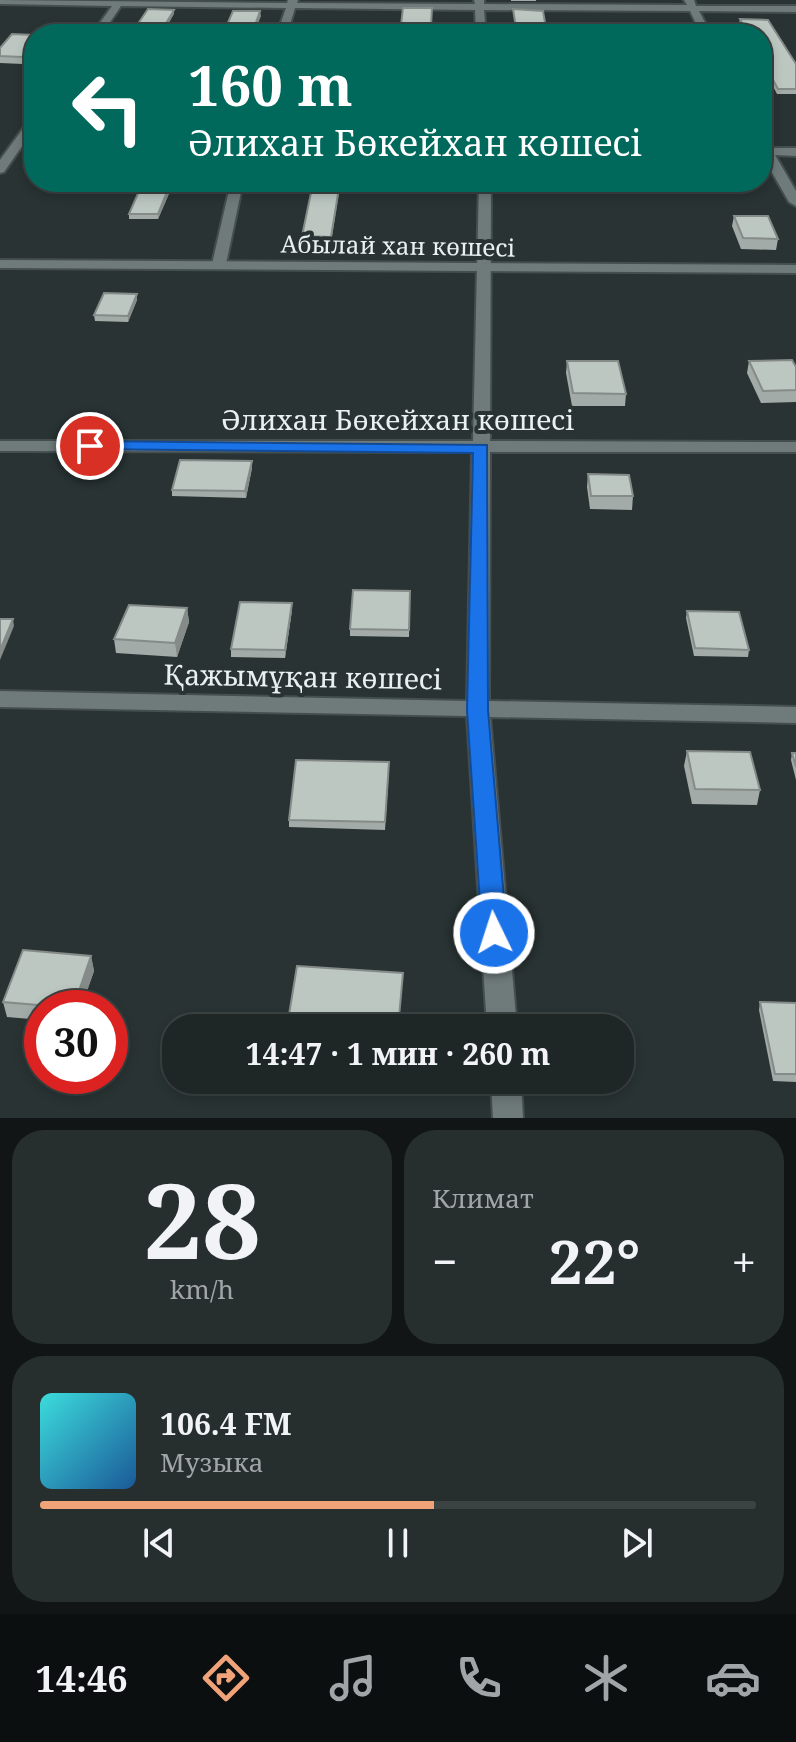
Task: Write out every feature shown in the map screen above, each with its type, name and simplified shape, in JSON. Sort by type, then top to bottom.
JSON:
[{"type":"street","points":[[0,1],[691,4],[796,9]]},
{"type":"street","points":[[104,24],[120,1]]},
{"type":"street","points":[[285,24],[292,3]]},
{"type":"street","points":[[480,4],[481,24]]},
{"type":"street","points":[[691,4],[701,24]]},
{"type":"street","points":[[0,169],[24,135]]},
{"type":"street","points":[[0,142],[24,142]]},
{"type":"street","points":[[772,149],[796,152]]},
{"type":"street","points":[[772,162],[796,202]]},
{"type":"street","points":[[219,264],[235,192]]},
{"type":"street","points":[[485,192],[478,710],[501,1014]]},
{"type":"street","name":"Абылай хан көшесі","points":[[0,264],[796,269]]},
{"type":"street","name":"Әлихан Бөкейхан көшесі","points":[[0,446],[796,447]]},
{"type":"street","name":"Қажымұқан көшесі","points":[[0,699],[796,715]]},
{"type":"street","points":[[507,1094],[508,1118]]},
{"type":"building","points":[[403,8],[432,8],[431,24],[401,24]]},
{"type":"building","points":[[148,9],[174,10],[166,24],[138,24]]},
{"type":"building","points":[[513,9],[543,11],[545,24],[515,24]]},
{"type":"building","points":[[233,11],[260,11],[255,24],[227,24]]},
{"type":"building","points":[[740,19],[768,20],[771,24],[743,24]]},
{"type":"building","points":[[772,26],[796,64],[796,89],[778,89],[772,78]]},
{"type":"building","points":[[12,34],[24,35],[22,57],[0,56],[0,48]]},
{"type":"building","points":[[139,192],[167,192],[158,214],[129,214]]},
{"type":"building","points":[[311,192],[338,192],[331,237],[302,236]]},
{"type":"building","points":[[734,216],[768,216],[778,239],[743,238]]},
{"type":"building","points":[[104,293],[137,294],[128,316],[94,315]]},
{"type":"building","points":[[792,360],[796,367],[796,390],[763,391],[749,361]]},
{"type":"building","points":[[567,361],[618,361],[626,394],[573,393]]},
{"type":"building","points":[[180,460],[252,461],[245,491],[172,490]]},
{"type":"building","points":[[588,474],[629,475],[633,496],[591,496]]},
{"type":"building","points":[[353,590],[410,591],[409,630],[350,629]]},
{"type":"building","points":[[240,602],[292,603],[285,650],[231,649]]},
{"type":"building","points":[[129,605],[187,608],[175,643],[114,639]]},
{"type":"building","points":[[687,611],[739,612],[749,650],[695,648]]},
{"type":"building","points":[[0,619],[13,619],[0,650]]},
{"type":"building","points":[[687,751],[750,752],[760,790],[695,789]]},
{"type":"building","points":[[296,760],[389,762],[385,822],[289,820]]},
{"type":"building","points":[[23,950],[91,956],[79,990],[24,990],[24,1004],[3,1002]]},
{"type":"building","points":[[297,966],[403,973],[399,1014],[289,1014]]},
{"type":"building","points":[[760,1002],[796,1003],[796,1074],[775,1074]]},
{"type":"route","points":[[90,446],[481,448],[478,710],[494,933]]}]
